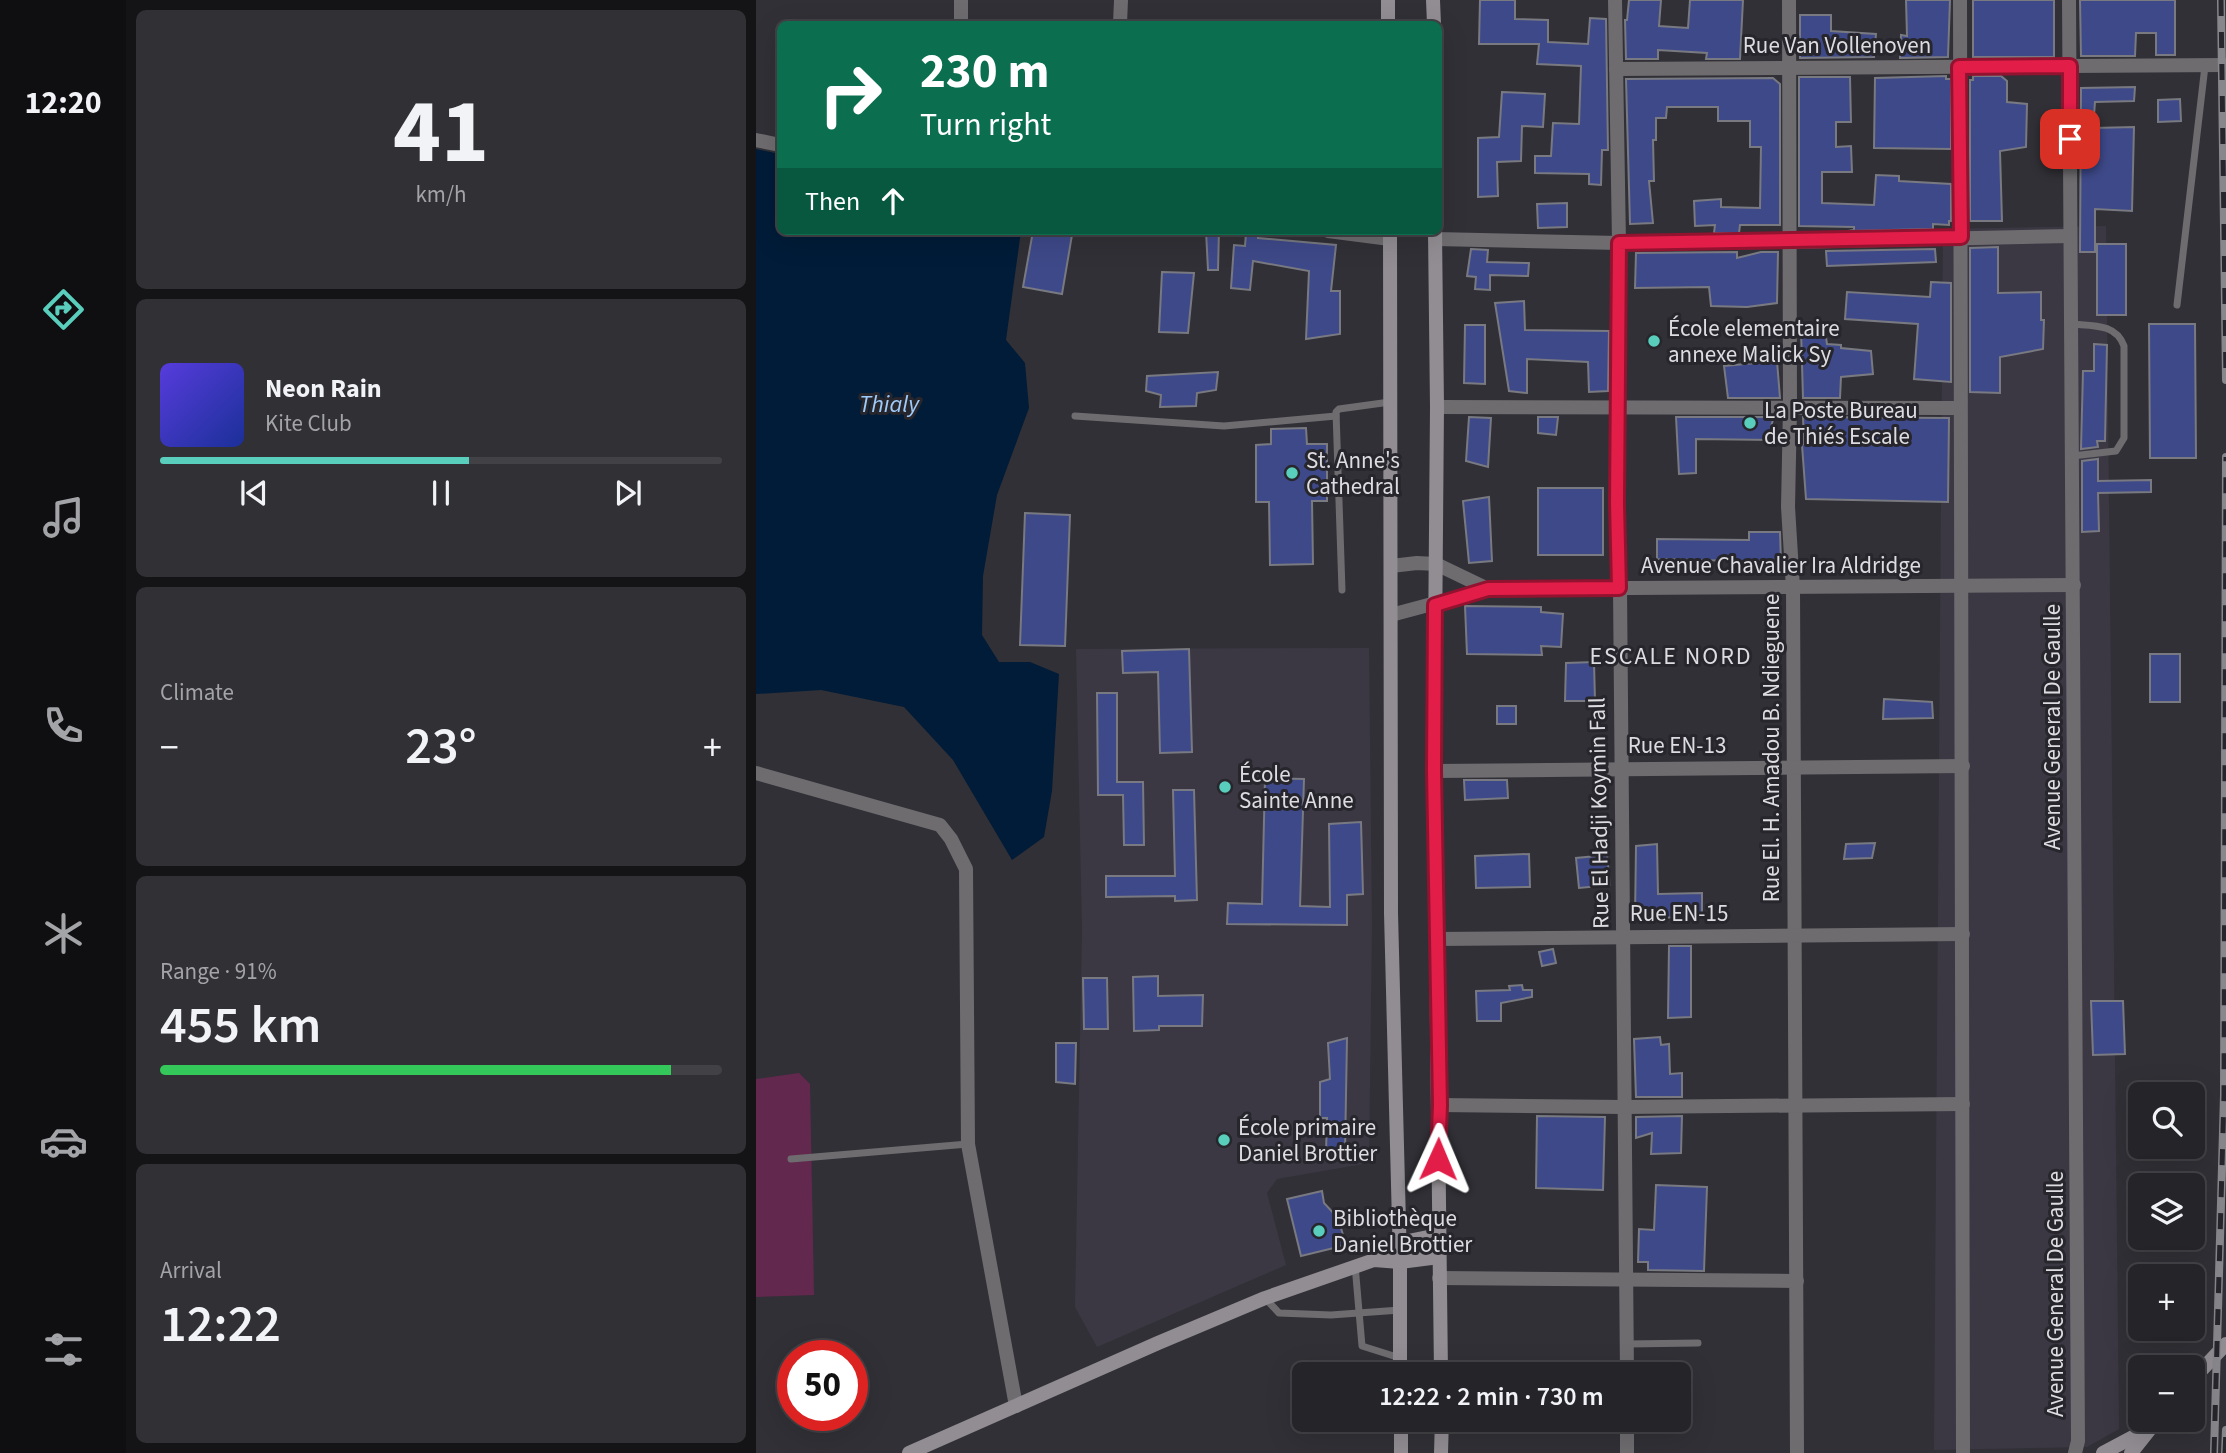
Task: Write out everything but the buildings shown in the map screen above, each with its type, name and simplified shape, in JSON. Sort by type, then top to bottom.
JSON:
[{"type":"main road","points":[[1388,0],[1388,21]]},
{"type":"main road","points":[[1433,0],[1433,21]]},
{"type":"main road","points":[[1390,235],[1391,913],[1400,1362]]},
{"type":"main road","points":[[1435,235],[1437,407],[1434,771],[1440,1105],[1438,1235],[1441,1362]]},
{"type":"main road","points":[[1374,1260],[1398,1243],[1438,1235]]},
{"type":"main road","points":[[909,1453],[1265,1298],[1374,1260],[1400,1262],[1439,1257]]},
{"type":"main road","points":[[2205,1366],[2222,1347]]},
{"type":"main road","points":[[1401,1432],[1401,1453]]},
{"type":"main road","points":[[1441,1453],[1442,1432]]},
{"type":"main road","points":[[2103,1453],[2140,1432]]},
{"type":"main road","points":[[2131,1453],[2148,1432]]},
{"type":"street","points":[[961,0],[961,21]]},
{"type":"street","points":[[1120,21],[1121,0]]},
{"type":"street","name":"Rue El Hadji Koymin Fall","points":[[1615,0],[1627,1362]]},
{"type":"street","name":"Rue El. H. Amadou B. Ndieguene","points":[[1789,0],[1788,507],[1793,587],[1797,1453]]},
{"type":"street","points":[[1959,0],[1963,1453]]},
{"type":"street","name":"Avenue General De Gaulle","points":[[2069,0],[2078,1441],[2075,1453]]},
{"type":"street","name":"Rue Van Vollenoven","points":[[1616,69],[2226,65]]},
{"type":"street","points":[[756,140],[777,144]]},
{"type":"street","points":[[1435,235],[1619,243],[2070,236]]},
{"type":"street","points":[[1437,407],[1959,408]]},
{"type":"street","points":[[1391,566],[1436,564],[1488,589]]},
{"type":"street","name":"Avenue Chavalier Ira Aldridge","points":[[1488,589],[1962,588],[2074,585]]},
{"type":"street","points":[[1391,615],[1488,589]]},
{"type":"street","name":"Rue EN-13","points":[[1434,771],[1963,766]]},
{"type":"street","points":[[756,773],[940,825],[951,839],[966,869],[968,1144],[1016,1406]]},
{"type":"street","name":"Rue EN-15","points":[[1437,939],[1963,934]]},
{"type":"street","points":[[1440,1105],[1624,1107],[1963,1104]]},
{"type":"street","points":[[1439,1278],[1797,1281]]},
{"type":"street","points":[[1627,1432],[1627,1453]]},
{"type":"lane","points":[[2177,305],[2205,66]]},
{"type":"lane","points":[[2071,324],[2111,329],[2120,335],[2124,346],[2124,438],[2121,445],[2116,451],[2072,456]]},
{"type":"lane","points":[[1342,590],[1336,416],[1339,409],[1391,402]]},
{"type":"lane","points":[[1075,416],[1224,426],[1336,416]]},
{"type":"lane","points":[[791,1159],[968,1144]]},
{"type":"lane","points":[[1355,1265],[1362,1346],[1400,1358]]},
{"type":"lane","points":[[1265,1298],[1279,1313],[1359,1315],[1400,1310]]},
{"type":"lane","points":[[1626,1344],[1698,1343]]},
{"type":"shaded area","points":[[2106,226],[2119,1429],[2087,1447],[1934,1450],[1943,229]]},
{"type":"shaded area","points":[[1369,648],[1372,925],[1369,1163],[1277,1179],[1267,1193],[1286,1265],[1097,1347],[1075,1307],[1082,930],[1076,649]]},
{"type":"shaded area","points":[[799,1073],[810,1084],[814,1295],[756,1297],[756,1079]]},
{"type":"water","name":"Thialy","points":[[756,149],[777,153],[777,235],[1020,235],[1006,340],[1025,363],[1029,408],[997,495],[983,576],[982,635],[999,662],[1030,662],[1059,674],[1052,791],[1044,837],[1012,860],[953,760],[904,707],[821,690],[756,694]]},
{"type":"railway","points":[[2221,0],[2226,380]]},
{"type":"railway","points":[[2214,1453],[2224,1095],[2226,457]]},
{"type":"railway","points":[[2225,1453],[2226,1430]]},
{"type":"place","name":"École elementaire annexe Malick Sy","points":[[1654,341]]},
{"type":"place","name":"La Poste Bureau de Thiés Escale","points":[[1750,423]]},
{"type":"place","name":"St. Anne's Cathedral","points":[[1292,473]]},
{"type":"place","name":"École Sainte Anne","points":[[1225,787]]},
{"type":"place","name":"École primaire Daniel Brottier","points":[[1224,1140]]},
{"type":"place","name":"Bibliothèque Daniel Brottier","points":[[1319,1231]]},
{"type":"district","name":"ESCALE NORD","points":[[1671,656]]},
{"type":"route","points":[[1438,1159],[1440,1105],[1434,771],[1435,605],[1488,589],[1619,588],[1619,243],[1961,237],[1959,67],[2070,66],[2070,139]]}]
